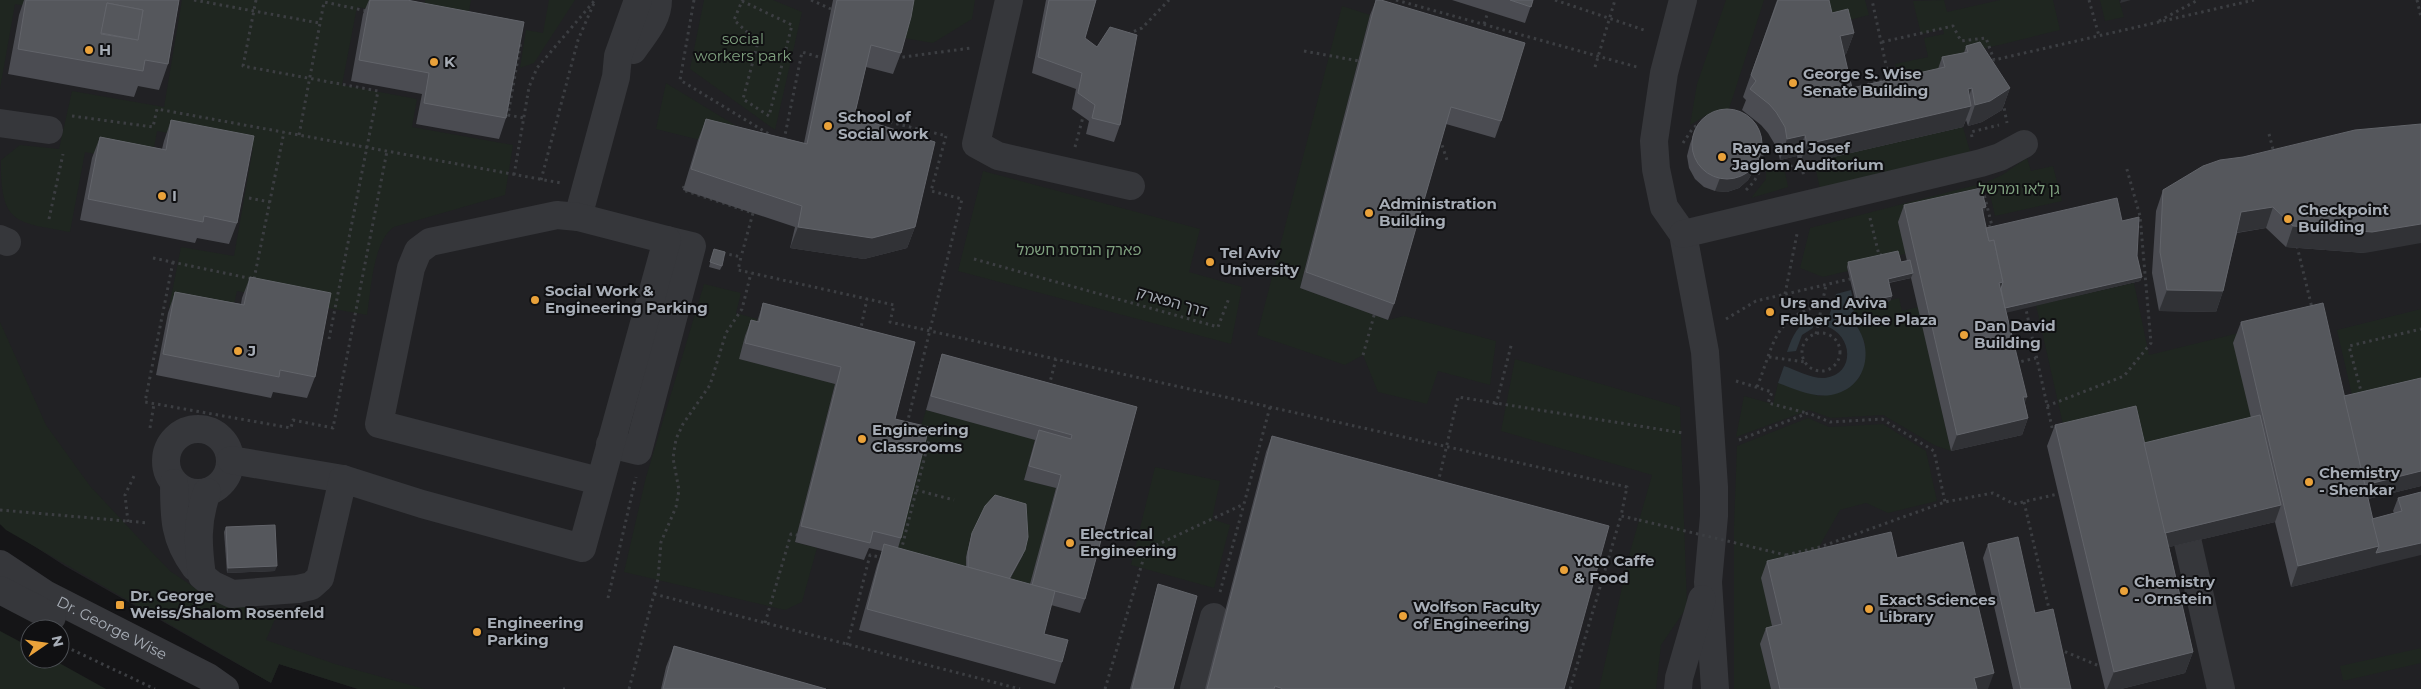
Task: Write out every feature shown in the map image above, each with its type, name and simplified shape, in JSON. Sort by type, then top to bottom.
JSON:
[{"type":"street","points":[[578,217],[616,77],[618,56],[638,0]]},
{"type":"street","points":[[616,77],[646,34],[658,8],[658,0]]},
{"type":"street","points":[[1009,0],[976,144],[998,156],[1130,186]]},
{"type":"street","points":[[1683,0],[1671,39],[1664,73],[1655,133],[1656,169],[1664,207],[1683,234],[1722,439],[1708,582],[1715,689]]},
{"type":"street","points":[[0,123],[61,136]]},
{"type":"street","points":[[1683,234],[1981,163],[2000,157],[2024,144]]},
{"type":"street","points":[[599,481],[379,424],[411,268],[418,251],[430,242],[557,216],[578,217],[692,246],[638,451],[610,444]]},
{"type":"street","points":[[231,460],[343,479],[415,502],[582,548],[667,240]]},
{"type":"street","points":[[174,483],[189,492],[206,492],[224,480],[231,460],[230,450],[217,434],[198,428],[188,429],[172,442],[167,452],[169,473],[174,483],[175,524],[184,552],[202,576],[213,585],[232,594],[298,589],[311,586],[320,578],[343,479]]},
{"type":"street","points":[[202,576],[197,537],[200,511],[206,492]]},
{"type":"street","points":[[2188,543],[2221,689]]},
{"type":"street","name":"Dr. George Wise","points":[[0,564],[45,594],[208,677],[225,689]]},
{"type":"street","points":[[1678,689],[1679,678],[1708,582]]},
{"type":"street","name":"Dr. George Wise","points":[[0,590],[191,689]]},
{"type":"street","points":[[1194,689],[1214,617]]},
{"type":"path","points":[[194,0],[319,23]]},
{"type":"path","points":[[256,0],[243,66],[378,91],[329,339]]},
{"type":"path","points":[[514,175],[529,87],[538,68],[595,0]]},
{"type":"path","points":[[541,180],[578,40],[595,0]]},
{"type":"path","points":[[694,0],[680,80],[783,143],[802,52],[822,58]]},
{"type":"path","points":[[811,0],[831,9]]},
{"type":"path","points":[[1119,38],[1142,28],[1169,0]]},
{"type":"path","points":[[1396,0],[1664,73]]},
{"type":"path","points":[[1555,0],[1671,39]]},
{"type":"path","points":[[1595,67],[1615,0]]},
{"type":"path","points":[[1854,93],[1858,87],[1889,79],[1872,0]]},
{"type":"path","points":[[2089,0],[2099,36]]},
{"type":"path","points":[[2154,24],[2198,0]]},
{"type":"path","points":[[1994,60],[2254,0]]},
{"type":"path","points":[[2417,0],[2421,16]]},
{"type":"path","points":[[742,1],[792,25],[781,70],[769,116],[743,99],[758,42],[734,20],[742,1]]},
{"type":"path","points":[[299,135],[324,2],[371,11]]},
{"type":"path","points":[[1484,24],[1488,12]]},
{"type":"path","points":[[1882,42],[1953,26],[1961,42],[1986,38],[1996,66]]},
{"type":"path","points":[[512,39],[521,41],[508,115],[524,118]]},
{"type":"path","points":[[896,58],[999,45]]},
{"type":"path","points":[[1304,51],[1359,61]]},
{"type":"path","points":[[1971,132],[2007,123],[2002,97]]},
{"type":"path","points":[[49,218],[61,136],[72,114],[153,128],[157,109],[564,184]]},
{"type":"path","points":[[852,113],[976,144]]},
{"type":"path","points":[[1680,148],[1693,128],[1704,120]]},
{"type":"path","points":[[254,279],[284,132]]},
{"type":"path","points":[[2269,134],[2276,162]]},
{"type":"path","points":[[906,425],[962,199],[931,191],[946,136]]},
{"type":"path","points":[[1439,136],[1447,160]]},
{"type":"path","points":[[1740,194],[1755,181],[1761,168],[1763,156],[1760,143]]},
{"type":"path","points":[[173,262],[145,402],[292,428],[293,420],[333,428],[386,151]]},
{"type":"path","points":[[1761,168],[1790,162],[1792,170],[1802,168]]},
{"type":"path","points":[[2047,406],[2124,376],[2151,343],[2140,216],[2126,166]]},
{"type":"path","points":[[686,182],[683,190],[753,213],[738,270],[894,305],[890,322],[1627,487],[1621,516],[1570,689]]},
{"type":"path","points":[[1977,229],[1992,226],[1982,184]]},
{"type":"path","points":[[250,198],[270,202]]},
{"type":"path","points":[[1870,217],[1878,255],[1886,254]]},
{"type":"path","points":[[1786,294],[1799,226]]},
{"type":"path","points":[[2295,239],[2314,315]]},
{"type":"path","points":[[722,253],[741,258]]},
{"type":"path","points":[[153,258],[263,281]]},
{"type":"path","name":"דרך הפארק","points":[[974,259],[1218,327],[1229,298]]},
{"type":"path","points":[[629,689],[658,579],[661,542],[676,507],[680,490],[673,458],[676,439],[683,424],[710,385],[726,333],[742,309],[751,273]]},
{"type":"path","points":[[1720,323],[1756,301],[1850,279]]},
{"type":"path","points":[[1816,334],[1826,285]]},
{"type":"path","points":[[328,295],[337,297]]},
{"type":"path","points":[[859,336],[867,299]]},
{"type":"path","points":[[2024,300],[2053,432]]},
{"type":"path","points":[[1363,355],[1377,305]]},
{"type":"path","points":[[1757,387],[1781,326],[1791,317],[1805,309],[1822,305]]},
{"type":"path","points":[[2362,398],[2350,346],[2421,328]]},
{"type":"path","points":[[1769,357],[1805,362],[1811,368],[1822,371],[1832,367],[1839,357],[1838,345],[1834,340],[1823,334],[1810,336],[1803,347],[1805,362]]},
{"type":"path","points":[[1496,405],[1512,342]]},
{"type":"path","points":[[2010,364],[2036,358]]},
{"type":"path","points":[[1049,387],[1056,359]]},
{"type":"path","points":[[1736,381],[1772,392],[1768,403],[1808,413],[1830,422],[1882,419],[1934,451],[1945,502]]},
{"type":"path","points":[[1437,489],[1458,397],[1496,405],[1722,439],[1808,413]]},
{"type":"path","points":[[150,428],[154,404]]},
{"type":"path","points":[[1214,617],[1270,407]]},
{"type":"path","points":[[901,553],[929,440],[920,438]]},
{"type":"path","points":[[608,598],[635,487],[638,451]]},
{"type":"path","points":[[128,522],[125,495],[135,474]]},
{"type":"path","points":[[916,490],[954,500]]},
{"type":"path","points":[[1621,516],[1786,555],[1820,547],[1945,502],[1993,493],[2014,504],[2058,494]]},
{"type":"path","points":[[2024,502],[2052,620]]},
{"type":"path","points":[[1105,689],[1146,550],[1244,504]]},
{"type":"path","points":[[0,510],[128,522],[175,524]]},
{"type":"path","points":[[765,623],[791,534],[797,535]]},
{"type":"path","points":[[847,644],[870,555],[889,560]]},
{"type":"path","points":[[654,594],[1020,689]]},
{"type":"path","points":[[2057,639],[2061,657]]},
{"type":"path","points":[[2059,648],[2099,666]]},
{"type":"path","points":[[70,649],[155,689]]},
{"type":"shaded area","name":"Tel Aviv University","points":[[0,0],[2421,0],[2421,689],[358,689],[279,664],[271,683],[65,566],[0,524]]},
{"type":"shaded area","points":[[1851,290],[1855,309],[1848,317],[1857,327],[1863,338],[1865,350],[1865,362],[1861,373],[1854,383],[1844,391],[1824,396],[1804,392],[1778,383],[1784,366],[1809,376],[1820,378],[1835,375],[1842,369],[1846,362],[1846,345],[1842,337],[1826,326],[1836,294]]},
{"type":"shaded area","points":[[1812,320],[1813,328],[1802,335],[1796,351],[1787,352],[1798,328]]},
{"type":"green space","points":[[0,0],[70,0],[68,13],[15,4],[0,89]]},
{"type":"green space","points":[[182,0],[404,0],[425,3],[425,0],[471,0],[466,27],[357,7],[342,85],[417,99],[412,127],[513,145],[505,195],[394,227],[381,243],[377,254],[367,315],[237,291],[231,318],[169,307],[181,247],[234,256],[253,148],[157,131],[151,164],[85,152],[70,232],[36,226],[15,217],[8,209],[4,197],[1,181],[1,160],[20,145],[59,149],[72,91],[164,107]]},
{"type":"green space","points":[[549,0],[575,0],[534,63],[520,68],[526,30],[543,33]]},
{"type":"green space","name":"social workers park","points":[[704,0],[773,0],[802,12],[775,130],[690,69]]},
{"type":"green space","points":[[910,0],[975,0],[972,19],[933,43],[904,38]]},
{"type":"green space","points":[[1726,0],[1764,0],[1728,112],[1705,116],[1690,125],[1697,84]]},
{"type":"green space","points":[[1816,0],[1865,0],[1869,15],[1822,27]]},
{"type":"green space","points":[[1944,0],[1947,12],[2000,0],[2053,0],[2060,30],[1954,56],[1977,54],[1901,88],[1895,64],[1928,57],[1924,38],[1944,34],[1943,29],[1921,34],[1913,1]]},
{"type":"green space","points":[[2100,0],[2119,0],[2124,17],[2105,21]]},
{"type":"green space","points":[[1342,6],[1370,15],[1300,288],[1388,320],[1404,316],[1496,341],[1490,385],[1438,371],[1427,404],[1378,392],[1363,355],[1345,365],[1257,335]]},
{"type":"green space","points":[[666,83],[800,165],[656,129]]},
{"type":"green space","points":[[1963,127],[1971,155],[1820,189],[1814,161]]},
{"type":"green space","name":"גן לאו ומרשל","points":[[2027,158],[2031,171],[2053,166],[2062,201],[1995,216],[1987,182],[2002,175]]},
{"type":"green space","points":[[1784,168],[1788,187],[1751,198],[1766,179],[1766,171]]},
{"type":"green space","name":"פארק הנדסת חשמל","points":[[983,171],[1200,229],[1189,272],[1242,287],[1231,344],[958,271]]},
{"type":"green space","points":[[1976,185],[1981,203],[1905,254],[1847,267],[1848,271],[1823,277],[1800,268],[1810,228]]},
{"type":"green space","points":[[2134,283],[2149,355],[2313,315],[2254,432],[2136,460],[2067,442],[2036,305]]},
{"type":"green space","points":[[704,284],[741,293],[736,313],[757,319],[753,339],[740,359],[835,384],[795,542],[817,548],[802,602],[785,610],[624,572],[646,477]]},
{"type":"green space","points":[[1899,298],[1902,311],[1918,307],[1951,451],[1934,445],[1883,415],[1831,418],[1809,410],[1736,437],[1744,396],[1773,404],[1778,383],[1819,396],[1843,391],[1852,385],[1860,377],[1865,344],[1858,327],[1848,317],[1855,309]]},
{"type":"green space","points":[[2421,309],[2421,382],[2355,408],[2337,330]]},
{"type":"green space","points":[[0,322],[46,425],[90,486],[170,571],[213,600],[278,612],[266,640],[335,664],[425,689],[358,689],[279,664],[271,683],[6,530],[0,524]]},
{"type":"green space","points":[[1515,359],[1680,407],[1687,607],[1661,645],[1656,689],[1599,689],[1630,552],[1652,475],[1501,431]]},
{"type":"green space","points":[[926,410],[1035,439],[1024,480],[1056,488],[1027,598],[999,599],[1023,555],[983,511],[970,538],[966,571],[895,554],[916,442]]},
{"type":"green space","points":[[1808,418],[1829,427],[1883,424],[1926,451],[1937,501],[1888,513],[1866,503],[1840,510],[1819,547],[1841,559],[1776,641],[1761,644],[1771,689],[1734,689],[1734,526],[1737,446]]},
{"type":"green space","points":[[1155,467],[1220,481],[1212,519],[1230,525],[1214,588],[1131,565]]},
{"type":"green space","points":[[0,631],[20,642],[20,669],[70,669],[106,689],[0,689]]},
{"type":"green space","points":[[2421,648],[2421,663],[2343,681],[2340,666]]},
{"type":"building","points":[[26,0],[179,0],[168,64],[145,60],[143,71],[18,49]],"holes":[[[107,3],[143,10],[138,40],[101,34]]]},
{"type":"building","name":"K","points":[[370,0],[407,0],[524,22],[506,118],[424,103],[429,73],[359,60]]},
{"type":"building","name":"School of Social work","points":[[837,0],[914,0],[901,53],[871,45],[854,117],[935,142],[915,227],[872,238],[798,227],[802,206],[691,169],[706,119],[807,144]]},
{"type":"building","points":[[1049,0],[1096,0],[1085,38],[1097,47],[1110,27],[1137,35],[1120,125],[1092,118],[1095,105],[1078,93],[1082,73],[1038,57]]},
{"type":"building","name":"Administration Building","points":[[1376,0],[1525,43],[1501,121],[1451,107],[1394,304],[1306,272]]},
{"type":"building","points":[[1510,0],[1533,0],[1531,7]]},
{"type":"building","name":"George S. Wise Senate Building","points":[[1778,0],[1829,0],[1832,13],[1848,9],[1854,33],[1840,36],[1852,88],[1945,67],[1942,57],[1968,52],[1966,46],[1980,42],[2010,88],[1990,101],[1975,105],[1972,88],[1968,89],[1971,106],[1807,144],[1805,135],[1787,139],[1785,127],[1776,112],[1750,89],[1756,81],[1751,75]]},
{"type":"building","points":[[107,3],[143,10],[138,40],[101,33]]},
{"type":"building","name":"Raya and Josef Jaglom Auditorium","points":[[1727,109],[1740,112],[1752,119],[1759,131],[1762,144],[1759,157],[1752,169],[1740,176],[1727,179],[1714,176],[1702,169],[1695,157],[1692,144],[1695,131],[1702,119],[1714,112]]},
{"type":"building","name":"I","points":[[171,120],[254,136],[237,223],[204,216],[203,222],[88,199],[100,137],[166,150]]},
{"type":"building","name":"Checkpoint Building","points":[[2421,124],[2421,224],[2372,232],[2293,226],[2273,207],[2241,212],[2223,291],[2167,290],[2160,252],[2163,190],[2203,166],[2220,160],[2243,157],[2355,130]]},
{"type":"building","points":[[1981,188],[1986,207],[1982,208],[1989,241],[1994,240],[2003,282],[1999,283],[2027,397],[2023,397],[2028,418],[1957,435],[1904,205]]},
{"type":"building","points":[[2117,198],[2122,221],[2139,217],[2137,256],[2142,277],[2005,308],[2001,289],[2003,282],[1994,240],[1989,241],[1986,228]]},
{"type":"building","points":[[714,249],[725,252],[722,266],[710,262]]},
{"type":"building","points":[[1898,251],[1901,262],[1910,260],[1913,273],[1888,279],[1892,296],[1858,303],[1848,262]]},
{"type":"building","name":"J","points":[[250,277],[331,293],[315,377],[280,370],[279,377],[163,354],[175,292],[244,305]]},
{"type":"building","name":"Engineering Classrooms","points":[[763,303],[915,342],[895,419],[929,427],[901,538],[873,531],[870,543],[801,526],[841,367],[745,343],[751,320],[759,322]]},
{"type":"building","name":"Chemistry - Shenkar","points":[[2323,303],[2379,546],[2298,566],[2241,322]]},
{"type":"building","name":"Electrical Engineering","points":[[942,354],[1137,407],[1085,599],[1032,585],[1061,475],[1029,466],[1039,430],[1071,439],[1072,435],[931,396]]},
{"type":"building","points":[[2421,378],[2421,471],[2365,485],[2344,396]]},
{"type":"building","name":"Chemistry - Ornstein","points":[[2136,406],[2193,652],[2114,672],[2055,425]]},
{"type":"building","points":[[2260,415],[2281,505],[2165,533],[2144,443]]},
{"type":"building","name":"Wolfson Faculty of Engineering","points":[[1272,436],[1609,526],[1564,689],[1283,689],[1275,686],[1274,689],[1207,689]]},
{"type":"building","points":[[2421,492],[2421,543],[2376,553],[2379,546],[2372,519],[2402,511],[2398,498]]},
{"type":"building","points":[[995,495],[1026,504],[1028,537],[1025,550],[1009,579],[968,567],[968,552],[972,533],[985,506]]},
{"type":"building","points":[[275,525],[277,566],[228,568],[226,527]]},
{"type":"building","name":"Exact Sciences Library","points":[[1891,532],[1897,558],[1963,542],[1994,673],[1974,678],[1977,689],[1780,689],[1766,628],[1782,624],[1767,561]]},
{"type":"building","points":[[2018,537],[2035,613],[2053,609],[2071,689],[2021,689],[1988,544]]},
{"type":"building","points":[[884,544],[1055,591],[1044,634],[1068,640],[1062,662],[867,609]]},
{"type":"building","points":[[1158,584],[1197,596],[1173,689],[1132,689]]},
{"type":"building","points":[[674,646],[826,689],[663,689]]},
{"type":"place","name":"H","points":[[89,50]]},
{"type":"place","name":"K","points":[[434,62]]},
{"type":"place","name":"George S. Wise Senate Building","points":[[1793,83]]},
{"type":"place","name":"School of Social work","points":[[828,126]]},
{"type":"place","name":"Raya and Josef Jaglom Auditorium","points":[[1722,157]]},
{"type":"place","name":"I","points":[[162,196]]},
{"type":"place","name":"Administration Building","points":[[1369,213]]},
{"type":"place","name":"Checkpoint Building","points":[[2288,219]]},
{"type":"place","name":"Tel Aviv University","points":[[1210,262]]},
{"type":"place","name":"Social Work & Engineering Parking","points":[[535,300]]},
{"type":"place","name":"Urs and Aviva Felber Jubilee Plaza","points":[[1770,312]]},
{"type":"place","name":"Dan David Building","points":[[1964,335]]},
{"type":"place","name":"J","points":[[238,351]]},
{"type":"place","name":"Engineering Classrooms","points":[[862,439]]},
{"type":"place","name":"Chemistry - Shenkar","points":[[2309,482]]},
{"type":"place","name":"Electrical Engineering","points":[[1070,543]]},
{"type":"place","name":"Yoto Caffe & Food","points":[[1564,570]]},
{"type":"place","name":"Chemistry - Ornstein","points":[[2124,591]]},
{"type":"place","name":"Dr. George Weiss/Shalom Rosenfeld","points":[[120,605]]},
{"type":"place","name":"Exact Sciences Library","points":[[1869,609]]},
{"type":"place","name":"Wolfson Faculty of Engineering","points":[[1403,616]]},
{"type":"place","name":"Engineering Parking","points":[[477,632]]}]
